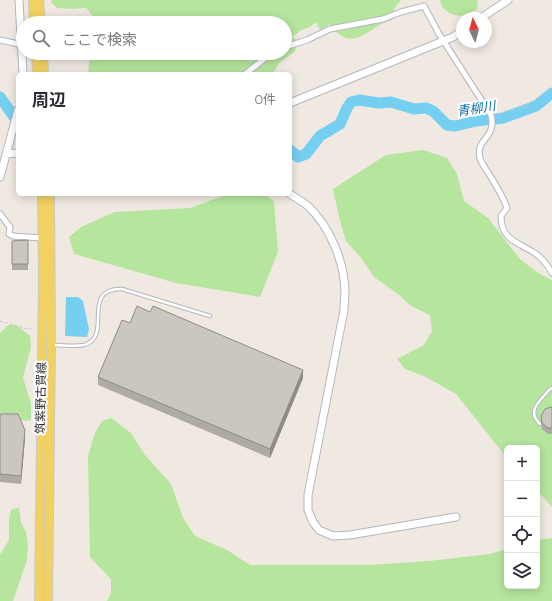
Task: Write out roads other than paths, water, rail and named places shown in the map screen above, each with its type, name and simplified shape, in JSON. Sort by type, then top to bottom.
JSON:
[{"type":"main road","points":[[33,0],[34,16]]},
{"type":"main road","points":[[39,0],[40,16]]},
{"type":"main road","points":[[36,60],[37,72]]},
{"type":"main road","points":[[43,60],[44,72]]},
{"type":"main road","name":"筑紫野古賀線","points":[[39,601],[42,196]]},
{"type":"main road","name":"筑紫野古賀線","points":[[48,601],[51,344],[50,196]]},
{"type":"street","points":[[20,0],[21,16]]},
{"type":"street","points":[[491,12],[508,0]]},
{"type":"street","points":[[292,45],[307,40],[330,29],[384,19],[401,12],[424,6],[443,42],[492,118],[492,132],[480,146],[480,159],[493,180],[507,208],[501,216],[505,232],[509,239],[541,258],[552,273]]},
{"type":"street","points":[[292,102],[443,42],[456,35]]},
{"type":"street","points":[[0,40],[16,43]]},
{"type":"street","points":[[23,60],[23,72]]},
{"type":"street","points":[[248,72],[264,60]]},
{"type":"street","points":[[0,178],[16,118]]},
{"type":"street","points":[[6,154],[16,153]]},
{"type":"street","points":[[292,195],[308,206],[329,235],[338,254],[345,291],[342,317],[308,495],[308,510],[313,522],[319,530],[333,536],[350,535],[456,517]]},
{"type":"street","points":[[0,214],[10,227],[9,234],[12,236],[42,238]]},
{"type":"lane","points":[[51,344],[76,346],[90,343],[98,328],[98,305],[101,298],[107,292],[114,289],[122,290],[210,316]]},
{"type":"lane","points":[[540,424],[534,418],[533,413],[535,407],[552,388]]},
{"type":"water","points":[[66,297],[78,297],[83,301],[89,329],[87,337],[65,336]]},
{"type":"waterway","name":"青柳川","points":[[292,152],[298,157],[306,154],[320,136],[340,124],[351,102],[359,100],[379,103],[391,102],[414,109],[426,108],[433,111],[447,125],[455,126],[476,121],[503,118],[536,106],[552,93]]},
{"type":"waterway","name":"青柳川","points":[[0,97],[16,118]]}]
